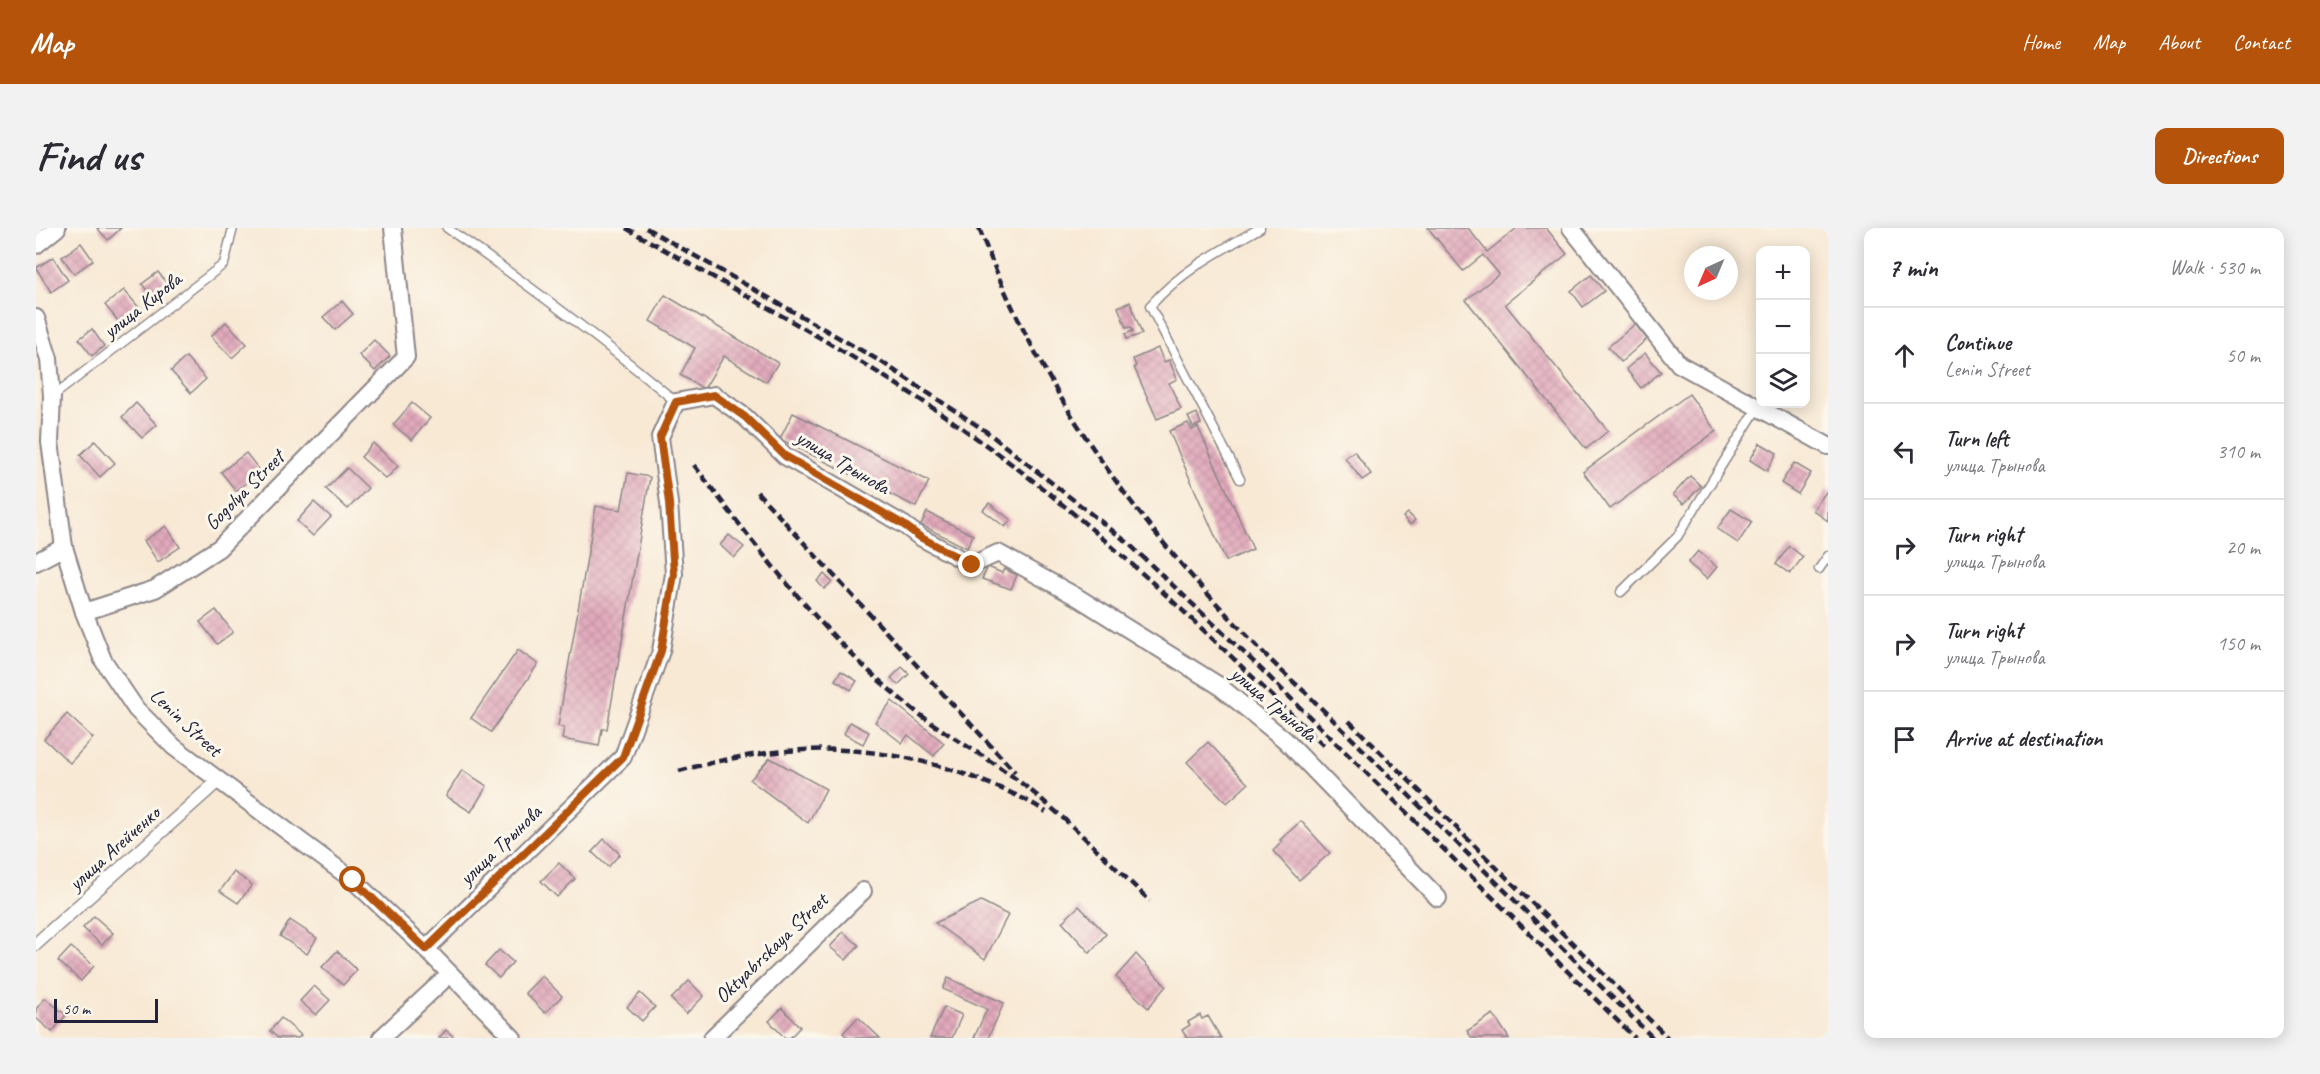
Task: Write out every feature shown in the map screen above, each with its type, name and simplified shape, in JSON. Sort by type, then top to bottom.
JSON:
[{"type":"street","points":[[36,245],[57,228]]},
{"type":"street","name":"Gogolya Street","points":[[84,612],[156,589],[219,548],[406,357],[393,228]]},
{"type":"street","points":[[1571,228],[1679,364],[1756,406]]},
{"type":"street","name":"Lenin Street","points":[[36,318],[49,359],[52,396],[46,442],[64,547],[84,612],[103,660],[136,709],[174,747],[353,880],[426,949],[513,1038]]},
{"type":"street","name":"улица Трынова","points":[[426,949],[623,757],[661,651],[674,574],[669,503],[660,437],[676,402],[714,395],[745,417],[785,456],[904,525],[920,537],[972,565],[998,554],[1077,597],[1218,685],[1285,740],[1438,898]]},
{"type":"street","points":[[1760,408],[1828,446]]},
{"type":"street","points":[[36,562],[64,547]]},
{"type":"street","name":"улица Агейченко","points":[[36,944],[218,781]]},
{"type":"street","name":"Oktyabrskaya Street","points":[[712,1038],[863,891]]},
{"type":"street","points":[[381,1038],[450,974]]},
{"type":"lane","name":"улица Кирова","points":[[52,396],[224,264],[233,228]]},
{"type":"lane","points":[[447,228],[539,294],[676,402]]},
{"type":"lane","points":[[1240,479],[1150,306],[1172,282],[1200,261],[1260,228]]},
{"type":"lane","points":[[1621,592],[1677,537],[1757,408]]},
{"type":"lane","points":[[1819,570],[1828,556]]},
{"type":"building","points":[[97,228],[121,228],[108,240]]},
{"type":"building","points":[[1428,228],[1468,228],[1487,252],[1517,228],[1546,228],[1567,254],[1505,304],[1608,431],[1586,449],[1466,300],[1499,274],[1483,255],[1463,271]]},
{"type":"building","points":[[81,243],[93,260],[74,274],[62,257]]},
{"type":"building","points":[[53,257],[68,280],[51,292],[36,268]]},
{"type":"building","points":[[158,272],[169,286],[153,298],[142,284]]},
{"type":"building","points":[[1591,275],[1604,291],[1583,307],[1571,291]]},
{"type":"building","points":[[124,290],[142,311],[123,327],[105,305]]},
{"type":"building","points":[[665,295],[778,363],[766,382],[724,356],[704,389],[680,375],[695,348],[650,321]]},
{"type":"building","points":[[342,301],[353,314],[335,330],[323,317]]},
{"type":"building","points":[[1130,302],[1142,334],[1127,339],[1125,334],[1133,331],[1131,327],[1126,328],[1118,307]]},
{"type":"building","points":[[226,322],[247,344],[232,358],[211,336]]},
{"type":"building","points":[[1635,324],[1647,339],[1621,362],[1608,347]]},
{"type":"building","points":[[92,329],[104,346],[92,356],[79,339]]},
{"type":"building","points":[[374,340],[390,356],[375,371],[359,355]]},
{"type":"building","points":[[1158,348],[1164,362],[1169,360],[1177,379],[1169,383],[1181,409],[1157,419],[1134,367],[1136,366],[1133,359]]},
{"type":"building","points":[[1645,353],[1661,372],[1641,388],[1626,369]]},
{"type":"building","points":[[186,357],[206,379],[191,393],[171,371]]},
{"type":"building","points":[[1689,394],[1716,431],[1610,509],[1583,472]]},
{"type":"building","points":[[136,403],[157,425],[142,438],[122,417]]},
{"type":"building","points":[[412,403],[430,418],[412,440],[393,425]]},
{"type":"building","points":[[793,413],[929,481],[916,507],[780,439]]},
{"type":"building","points":[[1197,413],[1201,424],[1193,427],[1188,417]]},
{"type":"building","points":[[1188,423],[1192,430],[1198,427],[1253,549],[1226,561],[1169,431]]},
{"type":"building","points":[[95,441],[115,463],[100,477],[80,455]]},
{"type":"building","points":[[373,443],[398,466],[386,479],[361,457]]},
{"type":"building","points":[[1760,443],[1777,453],[1767,471],[1750,460]]},
{"type":"building","points":[[1354,451],[1371,474],[1362,480],[1345,458]]},
{"type":"building","points":[[246,453],[261,472],[236,491],[221,472]]},
{"type":"building","points":[[1794,463],[1811,473],[1798,494],[1781,483]]},
{"type":"building","points":[[347,468],[368,488],[348,509],[326,489]]},
{"type":"building","points":[[628,473],[650,477],[607,729],[602,729],[599,746],[562,739],[564,728],[558,726],[596,506],[621,510]]},
{"type":"building","points":[[1690,476],[1701,486],[1684,504],[1673,495]]},
{"type":"building","points":[[1828,489],[1828,521],[1813,510]]},
{"type":"building","points":[[314,502],[331,517],[313,536],[297,521]]},
{"type":"building","points":[[989,503],[1011,520],[1005,527],[983,510]]},
{"type":"building","points":[[1731,509],[1752,522],[1738,543],[1717,529]]},
{"type":"building","points":[[927,512],[973,535],[967,548],[921,525]]},
{"type":"building","points":[[1408,513],[1415,520],[1410,525],[1403,517]]},
{"type":"building","points":[[166,526],[180,547],[158,562],[144,541]]},
{"type":"building","points":[[729,535],[744,547],[734,558],[720,545]]},
{"type":"building","points":[[1789,546],[1803,557],[1790,574],[1776,564]]},
{"type":"building","points":[[1698,551],[1717,567],[1707,579],[1688,563]]},
{"type":"building","points":[[988,567],[1002,573],[1004,569],[1017,575],[1011,589],[982,579]]},
{"type":"building","points":[[824,574],[832,582],[824,589],[817,581]]},
{"type":"building","points":[[216,610],[233,632],[217,644],[200,622]]},
{"type":"building","points":[[518,650],[538,664],[491,732],[471,718]]},
{"type":"building","points":[[902,667],[909,674],[898,685],[891,678]]},
{"type":"building","points":[[841,671],[857,681],[851,690],[835,680]]},
{"type":"building","points":[[892,701],[944,743],[934,756],[908,735],[902,743],[875,722]]},
{"type":"building","points":[[67,714],[93,738],[70,763],[44,739]]},
{"type":"building","points":[[850,722],[869,732],[863,744],[844,734]]},
{"type":"building","points":[[1208,742],[1248,784],[1227,803],[1187,762]]},
{"type":"building","points":[[770,758],[826,789],[808,823],[750,780]]},
{"type":"building","points":[[462,770],[487,786],[471,812],[446,796]]},
{"type":"building","points":[[1301,821],[1330,853],[1299,880],[1273,851],[1282,842],[1280,840]]},
{"type":"building","points":[[604,839],[620,854],[608,867],[592,852]]},
{"type":"building","points":[[559,863],[575,879],[557,897],[541,881]]},
{"type":"building","points":[[234,872],[252,885],[238,903],[220,891]]},
{"type":"building","points":[[981,901],[1008,915],[985,959],[935,923]]},
{"type":"building","points":[[1079,906],[1106,934],[1090,953],[1062,922]]},
{"type":"building","points":[[94,916],[113,933],[102,945],[83,928]]},
{"type":"building","points":[[290,920],[317,938],[307,954],[280,936]]},
{"type":"building","points":[[843,932],[859,945],[846,960],[830,947]]},
{"type":"building","points":[[71,947],[94,966],[81,981],[58,961]]},
{"type":"building","points":[[499,950],[513,962],[499,978],[485,965]]},
{"type":"building","points":[[337,951],[357,970],[343,985],[322,967]]},
{"type":"building","points":[[1136,954],[1166,986],[1148,1008],[1116,977]]},
{"type":"building","points":[[542,976],[562,996],[545,1013],[525,993]]},
{"type":"building","points":[[948,978],[1004,1003],[988,1038],[974,1038],[987,1009],[943,989]]},
{"type":"building","points":[[689,981],[704,996],[686,1014],[671,999]]},
{"type":"building","points":[[314,986],[330,1000],[316,1015],[300,1001]]},
{"type":"building","points":[[640,993],[655,1007],[642,1021],[627,1007]]},
{"type":"building","points":[[45,998],[66,1015],[52,1032],[36,1018],[36,1009]]},
{"type":"building","points":[[944,1007],[962,1015],[952,1038],[930,1038]]},
{"type":"building","points":[[782,1008],[800,1027],[790,1038],[785,1038],[769,1021]]},
{"type":"building","points":[[1493,1014],[1509,1038],[1472,1038],[1467,1031]]},
{"type":"building","points":[[1200,1015],[1202,1019],[1208,1016],[1221,1038],[1187,1038],[1182,1030],[1190,1025],[1188,1022]]},
{"type":"building","points":[[858,1017],[880,1038],[848,1038],[843,1033]]},
{"type":"building","points":[[281,1018],[301,1035],[298,1038],[278,1038],[270,1031]]},
{"type":"building","points":[[446,1030],[455,1038],[439,1038]]},
{"type":"railway","points":[[626,228],[849,355],[937,410],[979,440],[1114,548],[1324,746]]},
{"type":"railway","points":[[646,228],[880,361],[987,432],[1127,542],[1256,664],[1635,1038]]},
{"type":"railway","points":[[979,228],[1001,283],[1055,388],[1086,438],[1156,534],[1194,579],[1268,658],[1653,1038]]},
{"type":"railway","points":[[694,465],[771,564],[855,658],[918,713],[1030,790],[1083,836],[1150,901]]},
{"type":"railway","points":[[757,492],[1015,772]]},
{"type":"railway","points":[[1349,721],[1668,1038]]},
{"type":"railway","points":[[679,771],[718,761],[793,751],[867,752],[942,767],[1005,790],[1046,812]]},
{"type":"route","points":[[353,880],[426,949],[623,757],[661,651],[674,574],[669,503],[660,437],[676,402],[714,395],[745,417],[785,456],[904,525],[920,537],[972,565]]}]
